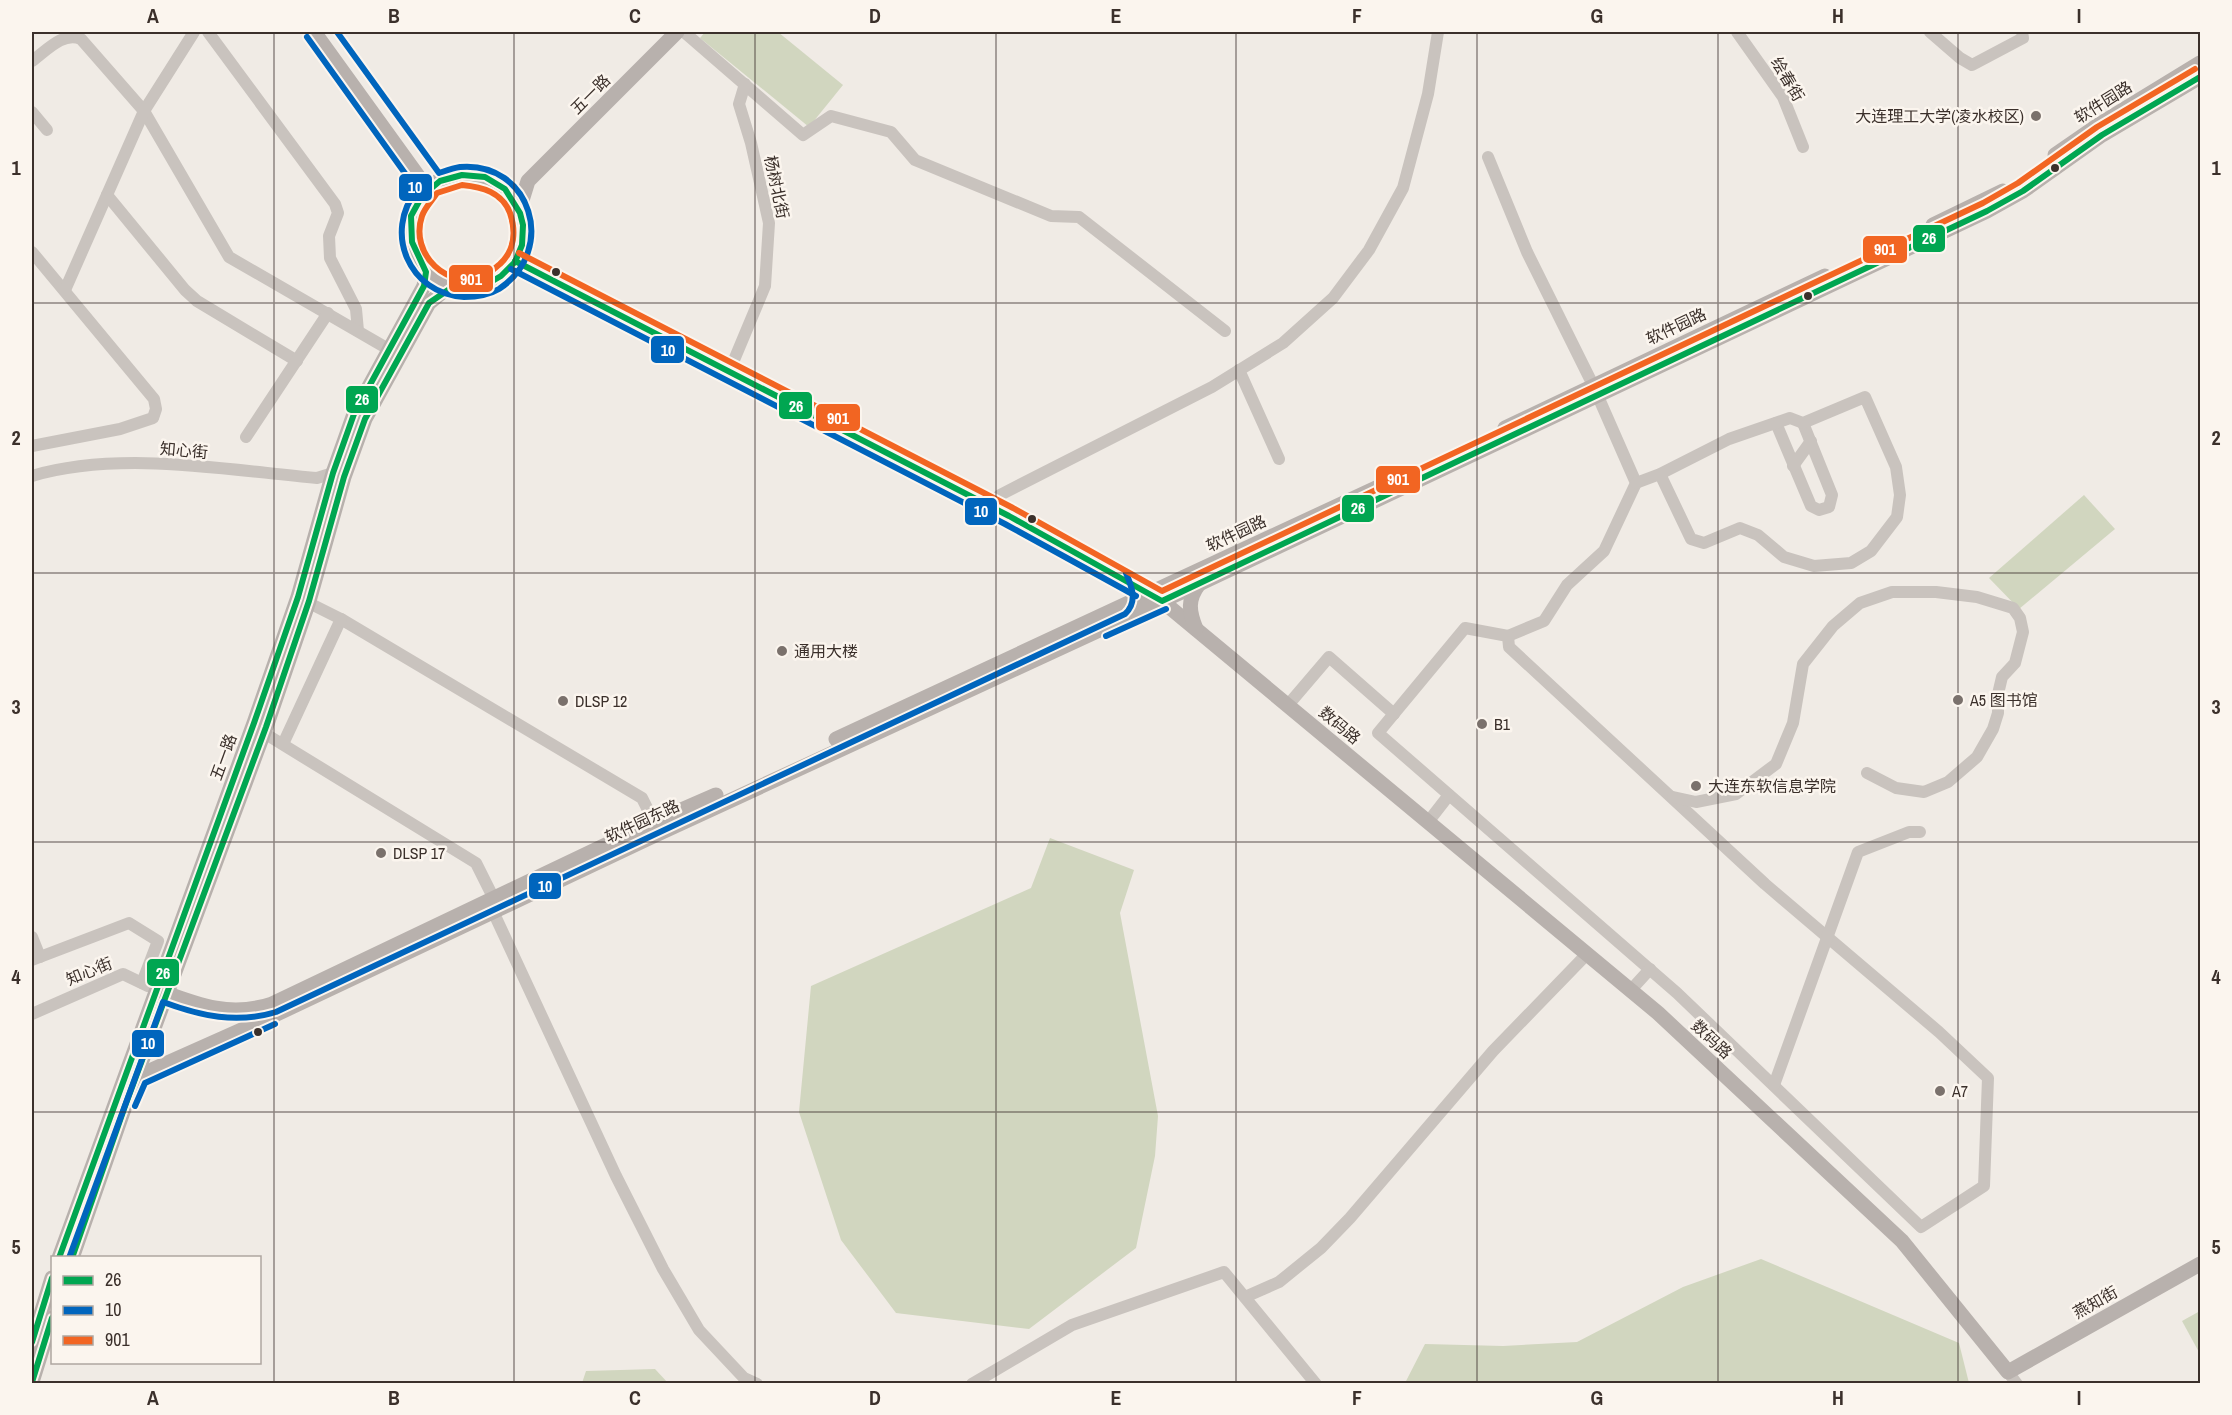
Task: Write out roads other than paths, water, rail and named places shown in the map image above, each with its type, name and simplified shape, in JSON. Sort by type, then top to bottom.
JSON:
[{"type":"main road","points":[[314,32],[431,187]]},
{"type":"main road","points":[[326,32],[431,187]]},
{"type":"main road","name":"五一路","points":[[528,181],[677,32]]},
{"type":"main road","name":"软件园路","points":[[1156,597],[1198,584],[2010,188],[2097,126],[2200,63]]},
{"type":"main road","name":"软件园路","points":[[1156,597],[1421,468],[1986,211],[2023,191],[2102,135],[2200,77]]},
{"type":"main road","points":[[499,185],[509,194],[519,210],[524,234],[515,261],[503,275],[488,284],[471,288],[453,287],[426,272],[415,256],[409,237],[411,217],[419,199],[431,187],[448,177],[465,174],[481,176],[508,188],[528,181]]},
{"type":"main road","points":[[519,210],[528,181]]},
{"type":"main road","name":"数码路","points":[[515,261],[987,506],[1156,597],[1658,1013],[1902,1241],[2013,1378]]},
{"type":"main road","name":"五一路","points":[[303,600],[333,473],[354,414],[424,285],[426,272]]},
{"type":"main road","name":"五一路","points":[[59,1256],[163,992],[259,728],[365,419],[429,303],[442,292],[453,287]]},
{"type":"main road","points":[[1118,576],[1125,594],[1121,606]]},
{"type":"main road","points":[[1196,629],[1189,604],[1191,594],[1198,584]]},
{"type":"main road","name":"软件园东路","points":[[138,1076],[264,1020],[654,822],[748,782],[1121,606],[1156,597]]},
{"type":"main road","name":"软件园东路","points":[[163,992],[232,1011],[260,1008],[669,828],[1156,597]]},
{"type":"main road","name":"五一路","points":[[72,1256],[138,1076],[163,992]]},
{"type":"main road","name":"燕知街","points":[[2013,1378],[2200,1264]]},
{"type":"main road","points":[[32,1342],[51,1281]]},
{"type":"main road","points":[[32,1382],[51,1321]]},
{"type":"street","points":[[65,290],[144,111],[194,32]]},
{"type":"street","points":[[208,32],[335,204],[338,213],[329,236],[330,258],[356,309],[358,331]]},
{"type":"street","points":[[684,32],[803,135],[831,116],[891,132],[915,160],[1051,216],[1079,217],[1225,331]]},
{"type":"street","points":[[987,506],[1000,495],[1212,387],[1283,343],[1333,298],[1369,250],[1403,189],[1428,94],[1438,32]]},
{"type":"street","name":"绘春街","points":[[1737,32],[1783,96],[1803,147]]},
{"type":"street","points":[[1930,32],[1960,58],[1972,65],[2023,38],[2022,32]]},
{"type":"street","points":[[32,61],[63,39],[72,36],[81,39],[144,111],[229,257],[390,350]]},
{"type":"street","name":"杨树北街","points":[[729,372],[765,286],[770,223],[740,104],[745,84]]},
{"type":"street","points":[[32,112],[47,130]]},
{"type":"street","points":[[1488,157],[1527,252],[1595,390],[1636,483]]},
{"type":"street","points":[[107,195],[185,290],[197,301],[297,361]]},
{"type":"street","points":[[32,252],[154,399],[156,409],[153,418],[120,429],[32,446]]},
{"type":"street","points":[[246,437],[328,313]]},
{"type":"street","points":[[1239,370],[1279,459]]},
{"type":"street","points":[[1508,636],[1509,647],[1765,884],[1939,1032],[1988,1077],[1984,1186],[1921,1227],[1650,969],[1378,733],[1465,628],[1508,636],[1544,621],[1567,585],[1604,551],[1636,483],[1660,474],[1729,439],[1790,418],[1803,423],[1865,397],[1896,467],[1900,495],[1897,517],[1871,551],[1851,563],[1814,566],[1784,557],[1758,535],[1740,528],[1704,543],[1691,539],[1660,474]]},
{"type":"street","points":[[1776,423],[1810,506],[1819,510],[1829,507],[1832,495],[1803,423]]},
{"type":"street","points":[[1793,466],[1811,441]]},
{"type":"street","name":"知心街","points":[[32,476],[91,464],[146,463],[317,478],[333,473]]},
{"type":"street","points":[[1672,797],[1696,802],[1736,794],[1776,764],[1793,723],[1803,664],[1833,626],[1860,603],[1892,592],[1936,592],[1977,597],[2013,608],[2020,618],[2023,632],[2015,663],[2002,677],[1998,694],[1998,713],[1993,729],[1977,757],[1948,782],[1924,792],[1896,788],[1867,773]]},
{"type":"street","points":[[303,600],[341,619],[642,798],[654,822]]},
{"type":"street","points":[[283,744],[341,619]]},
{"type":"street","points":[[1288,705],[1329,657],[1394,714]]},
{"type":"street","points":[[259,728],[476,863],[492,904],[612,1167],[663,1269],[699,1330],[744,1378],[757,1383]]},
{"type":"street","points":[[1428,822],[1449,795]]},
{"type":"street","points":[[1774,1085],[1858,852],[1909,832],[1920,832]]},
{"type":"street","points":[[32,937],[36,959],[129,923],[158,940],[142,983]]},
{"type":"street","points":[[1245,1297],[1279,1282],[1312,1257],[1350,1218],[1493,1051],[1587,954]]},
{"type":"street","points":[[1630,991],[1650,969]]},
{"type":"street","name":"知心街","points":[[32,1014],[123,974],[163,992]]},
{"type":"street","points":[[972,1383],[1072,1325],[1224,1272],[1316,1383]]},
{"type":"place","name":"大连理工大学(凌水校区)","points":[[2036,116]]},
{"type":"place","name":"通用大楼","points":[[782,651]]},
{"type":"place","name":"A5 图书馆","points":[[1958,700]]},
{"type":"place","name":"DLSP 12","points":[[563,701]]},
{"type":"place","name":"B1","points":[[1482,724]]},
{"type":"place","name":"大连东软信息学院","points":[[1696,786]]},
{"type":"place","name":"DLSP 17","points":[[381,853]]},
{"type":"place","name":"A7","points":[[1940,1091]]}]
